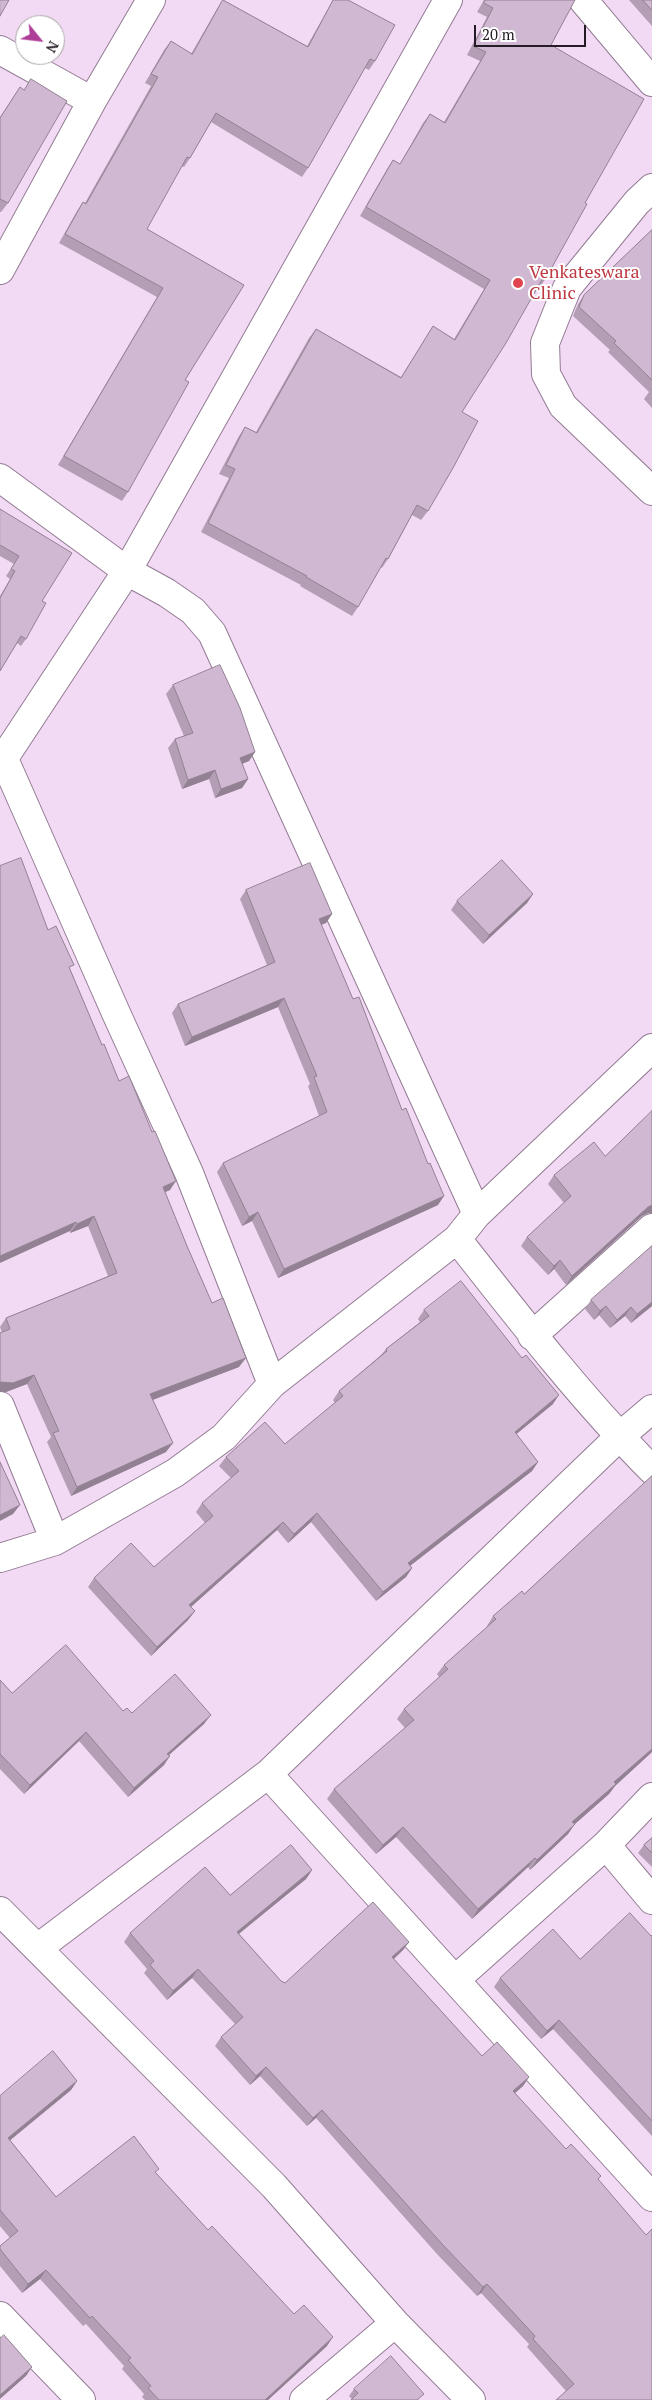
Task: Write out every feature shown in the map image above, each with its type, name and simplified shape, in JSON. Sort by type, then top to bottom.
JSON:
[{"type":"street","points":[[1,268],[92,101],[151,0]]},
{"type":"street","points":[[272,1384],[189,1172],[2,761],[127,571],[448,0]]},
{"type":"street","points":[[583,0],[652,82]]},
{"type":"street","points":[[0,50],[92,101]]},
{"type":"street","points":[[652,188],[637,202],[567,288],[545,343],[546,374],[563,406],[652,491]]},
{"type":"street","points":[[0,478],[127,571],[167,593],[193,611],[212,633],[477,1214]]},
{"type":"street","points":[[0,1558],[55,1541],[175,1473],[224,1437],[272,1384],[457,1239],[477,1214],[652,1048]]},
{"type":"street","points":[[532,1336],[652,1228]]},
{"type":"street","points":[[457,1239],[532,1336],[619,1437],[652,1470]]},
{"type":"street","points":[[0,1406],[55,1541]]},
{"type":"street","points":[[38,1948],[268,1774],[619,1437],[652,1409]]},
{"type":"street","points":[[268,1774],[652,2197]]},
{"type":"street","points":[[455,1980],[606,1844],[652,1797]]},
{"type":"street","points":[[606,1844],[652,1900]]},
{"type":"street","points":[[0,1911],[274,2186],[395,2323],[471,2400]]},
{"type":"street","points":[[0,2316],[81,2400]]},
{"type":"street","points":[[304,2400],[395,2323]]},
{"type":"building","points":[[0,0],[9,0],[0,16]]},
{"type":"building","points":[[223,0],[308,47],[333,0],[348,0],[395,25],[375,61],[370,59],[308,168],[216,113],[190,158],[187,157],[147,229],[244,285],[185,380],[189,382],[128,492],[64,456],[163,288],[65,234],[83,202],[86,204],[158,77],[151,74],[171,41],[192,54]]},
{"type":"building","points":[[485,0],[575,0],[551,45],[644,99],[585,203],[587,204],[546,278],[544,276],[506,343],[462,412],[478,421],[453,468],[428,511],[417,505],[388,559],[386,558],[358,607],[307,576],[208,523],[235,469],[226,465],[245,427],[257,433],[316,329],[401,378],[433,326],[455,340],[490,280],[366,207],[393,160],[400,164],[430,114],[445,123],[486,52],[473,46],[493,8],[484,3]]},
{"type":"building","points":[[643,0],[652,0],[652,10]]},
{"type":"building","points":[[31,79],[67,101],[8,203],[0,199],[0,118],[20,87],[24,90]]},
{"type":"building","points":[[652,230],[652,380],[614,343],[616,341],[579,307],[584,295]]},
{"type":"building","points":[[0,509],[72,553],[42,601],[46,603],[26,639],[21,636],[0,671],[0,598],[15,571],[11,569],[19,556],[0,545]]},
{"type":"building","points":[[220,665],[240,708],[255,752],[240,758],[248,779],[221,789],[215,770],[188,780],[175,739],[193,733],[173,685]]},
{"type":"building","points":[[21,858],[48,930],[56,926],[74,965],[69,967],[119,1081],[129,1076],[152,1132],[155,1131],[176,1181],[163,1187],[212,1303],[223,1298],[246,1358],[150,1394],[173,1443],[77,1487],[53,1433],[59,1431],[34,1375],[13,1383],[0,1383],[0,1333],[10,1329],[6,1318],[117,1273],[94,1216],[77,1224],[76,1222],[0,1256],[0,866]]},
{"type":"building","points":[[502,860],[533,894],[489,935],[457,901]]},
{"type":"building","points":[[310,863],[332,914],[319,919],[353,999],[359,997],[402,1110],[406,1108],[428,1164],[430,1163],[444,1196],[284,1269],[258,1212],[249,1217],[223,1163],[327,1112],[314,1077],[317,1076],[284,998],[192,1037],[178,1004],[275,962],[246,890]]},
{"type":"building","points":[[652,1111],[652,1205],[572,1276],[560,1260],[554,1266],[527,1237],[571,1196],[554,1175],[594,1142],[605,1156]]},
{"type":"building","points":[[652,1246],[652,1302],[637,1314],[631,1307],[617,1320],[606,1306],[600,1311],[591,1300]]},
{"type":"building","points":[[461,1281],[522,1358],[526,1355],[559,1395],[515,1432],[538,1462],[408,1563],[412,1568],[383,1592],[317,1513],[294,1534],[283,1522],[189,1605],[195,1611],[157,1647],[94,1578],[131,1543],[154,1567],[213,1516],[202,1503],[239,1471],[226,1457],[265,1422],[285,1444],[343,1396],[339,1391],[387,1351],[386,1349],[429,1316],[424,1310]]},
{"type":"building","points":[[0,1462],[20,1505],[0,1515]]},
{"type":"building","points":[[652,1476],[652,1749],[614,1782],[616,1784],[572,1822],[575,1824],[537,1860],[535,1858],[478,1909],[403,1827],[383,1845],[334,1789],[414,1720],[404,1709],[448,1669],[444,1665],[496,1619],[493,1616],[522,1591],[524,1594]]},
{"type":"building","points":[[66,1645],[123,1711],[127,1708],[132,1713],[175,1674],[211,1715],[167,1754],[170,1756],[134,1788],[86,1732],[30,1785],[0,1754],[0,1680],[12,1693]]},
{"type":"building","points":[[652,1838],[652,1853],[644,1845]]},
{"type":"building","points":[[291,1845],[312,1870],[237,1932],[281,1981],[285,1983],[373,1902],[409,1942],[392,1957],[482,2056],[497,2042],[529,2077],[513,2091],[566,2149],[571,2144],[601,2176],[598,2179],[646,2235],[652,2229],[652,2400],[556,2400],[574,2384],[533,2339],[535,2336],[487,2284],[483,2287],[443,2245],[322,2110],[313,2118],[266,2067],[256,2076],[221,2037],[243,2017],[198,1969],[173,1991],[150,1965],[154,1961],[130,1933],[205,1867],[230,1895]]},
{"type":"building","points":[[630,1913],[652,1935],[652,2121],[559,2020],[547,2031],[500,1978],[553,1929],[580,1959]]},
{"type":"building","points":[[53,2051],[77,2081],[8,2138],[56,2197],[134,2136],[159,2169],[155,2172],[208,2230],[212,2226],[294,2314],[304,2305],[333,2337],[265,2400],[159,2400],[148,2388],[151,2386],[128,2360],[131,2358],[92,2316],[90,2318],[46,2270],[28,2284],[0,2249],[0,2246],[18,2231],[0,2210],[0,2096]]},
{"type":"building","points":[[4,2335],[32,2367],[0,2395],[0,2339]]},
{"type":"building","points":[[391,2356],[424,2394],[417,2400],[351,2400],[358,2393],[354,2389]]},
{"type":"place","name":"Venkateswara Clinic","points":[[518,283]]}]
